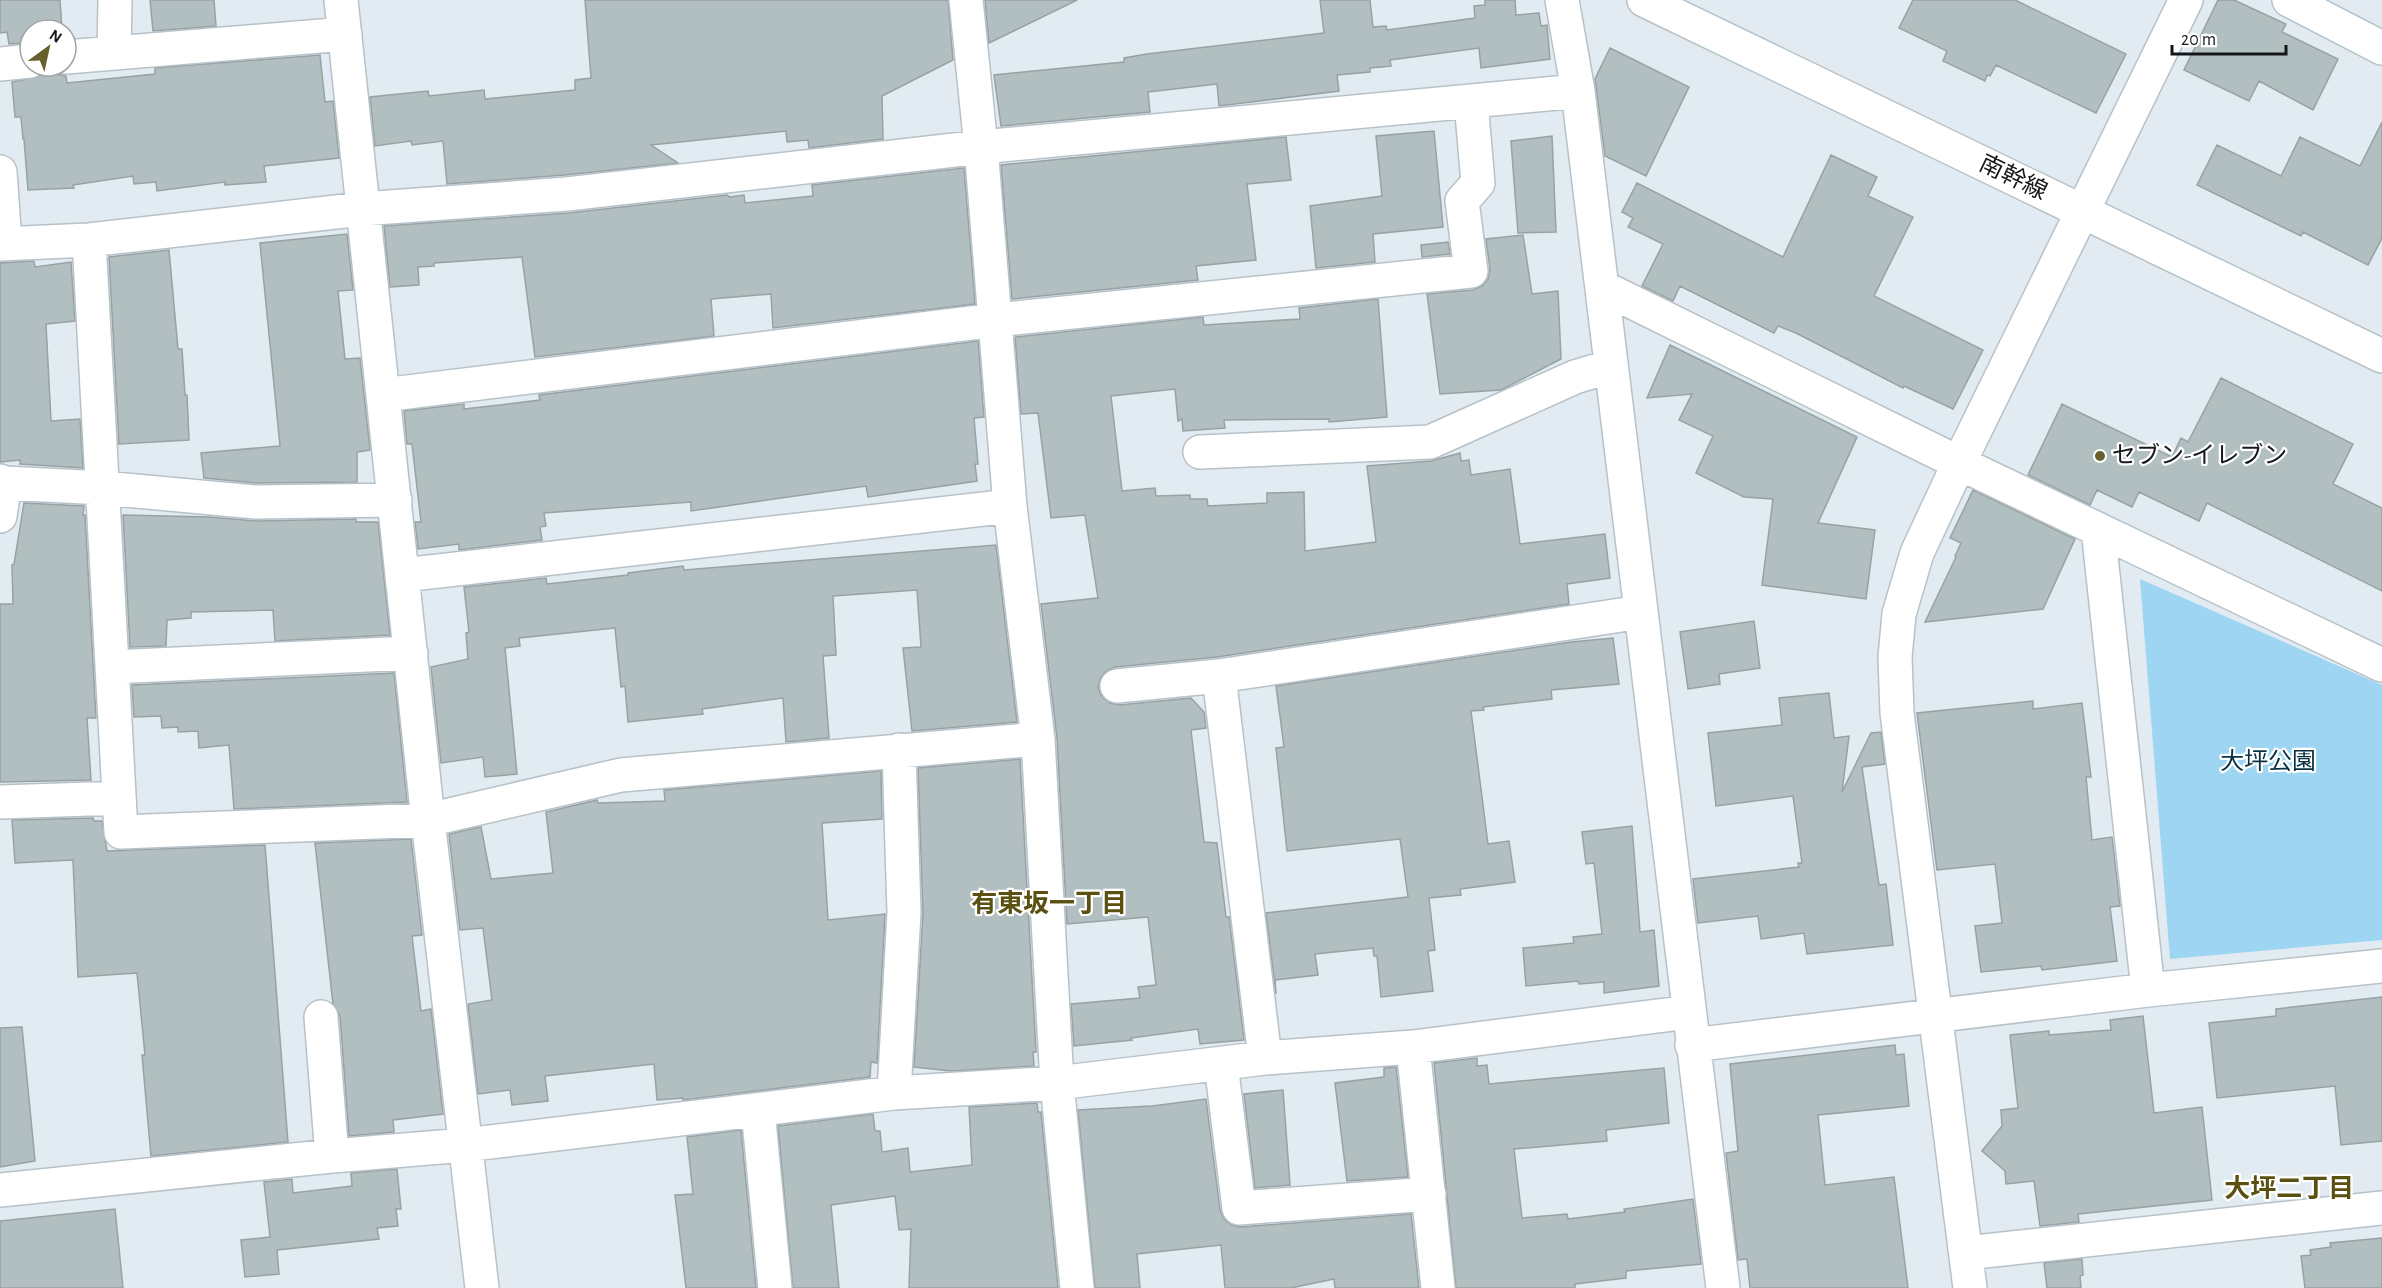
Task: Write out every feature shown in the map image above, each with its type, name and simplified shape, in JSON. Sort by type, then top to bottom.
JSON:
[{"type":"street","points":[[114,52],[115,0]]},
{"type":"street","points":[[341,0],[404,575],[428,820],[482,1288]]},
{"type":"street","points":[[966,0],[981,147],[1010,506],[1038,740],[1057,1083],[1077,1288]]},
{"type":"street","points":[[1562,0],[1578,91],[1723,1288]]},
{"type":"street","name":"南幹線","points":[[1644,0],[2382,356]]},
{"type":"street","points":[[1970,1288],[1897,713],[1896,657],[1899,614],[1917,553],[1959,463],[2186,0]]},
{"type":"street","points":[[2289,0],[2382,48]]},
{"type":"street","points":[[78,56],[345,34]]},
{"type":"street","points":[[0,64],[18,62]]},
{"type":"street","points":[[0,172],[2,243],[89,240],[362,208],[567,194],[981,147],[1578,91]]},
{"type":"street","points":[[383,394],[996,320],[1471,271],[1462,201],[1478,183],[1471,102]]},
{"type":"street","points":[[89,240],[121,832],[428,820],[621,776],[899,750],[1038,740]]},
{"type":"street","points":[[1602,286],[1959,463],[2382,665]]},
{"type":"street","points":[[1200,452],[1430,442],[1575,377],[1611,366]]},
{"type":"street","points":[[0,516],[3,482],[103,488],[256,502],[395,500]]},
{"type":"street","points":[[404,575],[1010,506]]},
{"type":"street","points":[[2098,529],[2148,990]]},
{"type":"street","points":[[1117,686],[1219,676],[1641,612]]},
{"type":"street","points":[[112,667],[411,653]]},
{"type":"street","points":[[1219,676],[1265,1058]]},
{"type":"street","points":[[894,1094],[904,912],[899,750]]},
{"type":"street","points":[[0,802],[119,798]]},
{"type":"street","points":[[1692,1045],[2148,990],[2382,966]]},
{"type":"street","points":[[0,1190],[332,1156],[465,1145],[894,1094],[1057,1083],[1265,1058],[1413,1047],[1689,1012]]},
{"type":"street","points":[[321,1017],[332,1156]]},
{"type":"street","points":[[1413,1047],[1438,1288]]},
{"type":"street","points":[[1221,1064],[1239,1208],[1429,1194]]},
{"type":"street","points":[[758,1110],[775,1288]]},
{"type":"street","points":[[1966,1253],[2382,1208]]},
{"type":"green space","name":"大坪公園","points":[[2140,579],[2382,685],[2382,940],[2170,959]]},
{"type":"building","points":[[0,0],[60,0],[61,18],[18,18],[18,44],[9,44],[7,32],[0,33]]},
{"type":"building","points":[[150,0],[214,0],[216,26],[153,31]]},
{"type":"building","points":[[585,0],[948,0],[953,60],[882,96],[883,139],[809,148],[808,140],[787,142],[786,131],[651,145],[678,163],[447,184],[443,141],[412,145],[411,141],[375,146],[370,97],[428,91],[429,96],[484,90],[485,99],[575,90],[575,80],[591,78]]},
{"type":"building","points":[[985,0],[1077,0],[989,43]]},
{"type":"building","points":[[1320,0],[1370,0],[1373,27],[1386,26],[1387,30],[1475,18],[1474,6],[1485,5],[1485,0],[1515,0],[1516,15],[1539,13],[1541,26],[1547,25],[1550,59],[1481,68],[1479,48],[1390,60],[1391,66],[1370,68],[1370,72],[1337,75],[1339,91],[1219,106],[1217,84],[1148,92],[1150,112],[1001,126],[994,75],[1124,62],[1124,58],[1147,54],[1324,33]]},
{"type":"building","points":[[1913,0],[2015,0],[2126,54],[2096,113],[1996,65],[1985,81],[1943,61],[1947,51],[1899,28]]},
{"type":"building","points":[[2218,0],[2234,0],[2286,24],[2282,32],[2338,59],[2313,110],[2259,81],[2249,101],[2184,70]]},
{"type":"building","points":[[1610,48],[1689,87],[1646,176],[1605,156],[1595,79]]},
{"type":"building","points":[[320,55],[325,102],[333,101],[339,158],[264,166],[266,182],[225,185],[225,182],[157,191],[156,182],[134,184],[133,176],[73,185],[74,188],[28,190],[21,117],[15,117],[12,82],[31,78],[66,78],[67,83],[155,74],[155,68]]},
{"type":"building","points":[[2382,122],[2382,238],[2368,265],[2303,232],[2301,236],[2197,185],[2217,145],[2281,176],[2300,137],[2360,166]]},
{"type":"building","points":[[1434,131],[1443,227],[1373,234],[1375,262],[1316,268],[1310,206],[1382,196],[1376,136]]},
{"type":"building","points":[[1552,136],[1556,232],[1518,233],[1511,141]]},
{"type":"building","points":[[1286,137],[1291,180],[1247,184],[1256,260],[1196,266],[1198,280],[1012,299],[1001,165]]},
{"type":"building","points":[[1831,155],[1877,177],[1868,196],[1913,217],[1874,296],[1983,350],[1953,409],[1904,386],[1903,388],[1796,333],[1778,326],[1774,333],[1680,286],[1673,301],[1642,286],[1663,244],[1628,227],[1633,218],[1622,212],[1637,183],[1783,257]]},
{"type":"building","points":[[964,168],[975,304],[773,328],[771,294],[711,299],[714,336],[535,357],[522,257],[434,263],[434,266],[418,267],[419,285],[390,287],[384,226],[569,213],[727,195],[730,197],[744,195],[745,203],[813,196],[812,185]]},
{"type":"building","points":[[347,234],[353,290],[338,291],[345,359],[360,358],[370,450],[357,452],[357,482],[257,483],[204,478],[201,453],[280,446],[260,243]]},
{"type":"building","points":[[1523,235],[1532,294],[1558,291],[1561,359],[1501,390],[1440,394],[1427,294],[1473,290],[1482,286],[1488,279],[1490,269],[1486,239]]},
{"type":"building","points":[[1448,242],[1450,254],[1422,257],[1421,245]]},
{"type":"building","points":[[169,250],[178,349],[182,349],[185,395],[187,395],[189,440],[119,444],[109,257]]},
{"type":"building","points":[[34,261],[35,267],[71,262],[75,321],[46,324],[51,421],[80,419],[83,468],[20,464],[20,460],[0,462],[0,263]]},
{"type":"building","points":[[1378,299],[1387,417],[1329,422],[1329,419],[1224,420],[1225,428],[1183,431],[1182,419],[1178,421],[1175,389],[1111,396],[1122,491],[1155,488],[1156,496],[1190,495],[1190,499],[1207,499],[1208,506],[1267,503],[1267,493],[1304,492],[1305,551],[1376,542],[1367,466],[1431,461],[1460,453],[1461,461],[1469,460],[1471,475],[1510,469],[1520,544],[1605,534],[1610,578],[1567,584],[1569,604],[1217,657],[1115,667],[1106,671],[1100,679],[1098,688],[1102,697],[1110,703],[1119,705],[1191,698],[1204,712],[1206,728],[1191,730],[1204,842],[1217,843],[1226,917],[1229,917],[1244,1040],[1200,1044],[1198,1029],[1131,1038],[1132,1040],[1074,1046],[1071,1004],[1140,998],[1138,987],[1156,985],[1148,917],[1067,924],[1057,738],[1041,604],[1098,598],[1085,515],[1051,518],[1038,413],[1021,414],[1015,337],[1203,317],[1204,325],[1300,319],[1299,308]]},
{"type":"building","points":[[978,341],[984,417],[974,418],[978,464],[975,464],[977,481],[868,497],[866,486],[691,511],[691,502],[544,513],[546,526],[540,527],[542,540],[459,550],[459,544],[418,549],[415,522],[421,522],[412,444],[407,444],[404,411],[464,404],[464,409],[500,405],[540,400],[539,395]]},
{"type":"building","points":[[1670,345],[1857,437],[1818,523],[1875,530],[1866,599],[1762,585],[1773,499],[1744,497],[1696,473],[1713,436],[1679,420],[1692,394],[1647,398]]},
{"type":"building","points":[[2221,378],[2353,444],[2333,484],[2382,508],[2382,591],[2207,503],[2199,521],[2139,492],[2132,507],[2097,490],[2090,505],[2028,475],[2062,404],[2172,457],[2181,438],[2188,442]]},
{"type":"building","points":[[1973,490],[2075,539],[2043,609],[1925,622],[1956,557],[1961,543],[1950,538]]},
{"type":"building","points":[[24,503],[84,506],[96,718],[87,718],[91,780],[0,782],[0,604],[13,604],[12,565]]},
{"type":"building","points":[[123,515],[209,517],[256,521],[356,519],[356,522],[378,522],[390,635],[275,641],[273,610],[191,612],[191,618],[167,620],[166,646],[130,647]]},
{"type":"building","points":[[996,545],[1017,722],[912,731],[903,648],[921,647],[917,590],[833,596],[836,655],[823,656],[829,738],[786,742],[783,698],[702,709],[703,714],[628,722],[625,686],[621,687],[615,628],[519,638],[520,646],[505,648],[517,774],[485,777],[483,757],[441,763],[431,667],[468,659],[466,633],[469,632],[464,587],[546,578],[547,584],[683,566],[684,570]]},
{"type":"building","points":[[1754,621],[1760,668],[1719,674],[1720,684],[1688,689],[1680,632]]},
{"type":"building","points":[[1613,638],[1619,684],[1551,690],[1552,699],[1483,707],[1484,710],[1471,711],[1488,844],[1509,841],[1515,882],[1460,889],[1461,895],[1429,898],[1435,950],[1428,951],[1433,991],[1381,997],[1377,956],[1374,956],[1373,948],[1315,954],[1318,975],[1275,980],[1276,994],[1266,913],[1408,897],[1400,839],[1287,851],[1276,748],[1284,747],[1276,686],[1571,642]]},
{"type":"building","points":[[394,673],[407,802],[234,809],[229,745],[199,748],[198,731],[178,732],[178,727],[162,728],[161,716],[134,717],[132,685]]},
{"type":"building","points":[[1829,693],[1834,738],[1849,736],[1842,792],[1871,733],[1881,732],[1885,764],[1862,767],[1879,885],[1886,884],[1893,945],[1807,954],[1804,933],[1761,939],[1758,916],[1698,923],[1693,879],[1799,867],[1798,863],[1802,863],[1793,796],[1716,806],[1708,733],[1782,725],[1779,698]]},
{"type":"building","points":[[2033,701],[2033,709],[2082,703],[2091,777],[2086,777],[2092,840],[2112,837],[2120,906],[2110,907],[2117,961],[2042,970],[2041,966],[1981,972],[1975,926],[2002,923],[1995,864],[1937,870],[1917,713]]},
{"type":"building","points":[[1020,759],[1036,1052],[1033,1052],[1034,1066],[951,1071],[914,1067],[923,913],[918,768]]},
{"type":"building","points":[[881,771],[882,819],[822,823],[828,920],[885,914],[877,1063],[871,1062],[870,1077],[683,1100],[683,1098],[657,1100],[654,1064],[545,1076],[548,1101],[512,1105],[510,1090],[478,1094],[468,1004],[492,1000],[483,928],[460,930],[449,834],[481,827],[491,879],[553,873],[546,812],[597,800],[598,803],[665,801],[664,790]]},
{"type":"building","points":[[93,818],[94,821],[102,821],[107,851],[265,845],[288,1142],[151,1156],[137,973],[78,977],[73,860],[15,863],[12,820]]},
{"type":"building","points":[[1632,826],[1640,932],[1654,930],[1659,986],[1604,993],[1604,982],[1579,984],[1578,981],[1526,986],[1523,948],[1574,943],[1573,937],[1602,934],[1594,863],[1586,864],[1582,832]]},
{"type":"building","points":[[411,839],[422,935],[412,936],[421,1011],[431,1009],[443,1114],[393,1120],[394,1132],[349,1136],[340,1016],[333,1004],[315,843]]},
{"type":"building","points":[[2382,997],[2382,1141],[2341,1145],[2335,1086],[2217,1098],[2209,1023],[2276,1016],[2276,1009]]},
{"type":"building","points":[[2143,1016],[2154,1113],[2202,1107],[2212,1200],[2078,1214],[2079,1222],[2040,1226],[2034,1181],[2006,1184],[2005,1171],[1982,1151],[2002,1126],[2001,1110],[2018,1108],[2010,1035],[2049,1031],[2049,1035],[2111,1030],[2110,1020]]},
{"type":"building","points":[[22,1027],[35,1161],[0,1167],[0,1028]]},
{"type":"building","points":[[1895,1045],[1896,1055],[1904,1054],[1909,1106],[1818,1115],[1825,1185],[1894,1177],[1908,1288],[1750,1288],[1747,1259],[1738,1260],[1726,1153],[1738,1151],[1730,1064]]},
{"type":"building","points":[[1477,1058],[1477,1066],[1487,1065],[1489,1084],[1664,1068],[1669,1123],[1606,1130],[1607,1141],[1514,1149],[1522,1218],[1567,1214],[1568,1219],[1625,1212],[1624,1209],[1693,1199],[1701,1264],[1626,1271],[1626,1278],[1575,1284],[1575,1288],[1456,1288],[1434,1063]]},
{"type":"building","points":[[1396,1067],[1408,1177],[1347,1181],[1335,1083],[1384,1077],[1384,1068]]},
{"type":"building","points":[[1283,1090],[1290,1185],[1255,1188],[1244,1094]]},
{"type":"building","points":[[1206,1099],[1220,1210],[1224,1219],[1240,1227],[1411,1214],[1419,1288],[1335,1288],[1334,1279],[1291,1288],[1225,1288],[1221,1245],[1137,1254],[1140,1288],[1095,1288],[1078,1110],[1152,1106]]},
{"type":"building","points":[[1037,1103],[1038,1112],[1041,1112],[1058,1288],[909,1288],[911,1229],[899,1230],[895,1196],[831,1205],[839,1288],[793,1288],[778,1126],[873,1114],[875,1131],[880,1131],[882,1152],[908,1148],[910,1172],[972,1165],[969,1107]]},
{"type":"building","points":[[741,1130],[756,1288],[686,1288],[675,1195],[693,1194],[687,1137]]},
{"type":"building","points":[[397,1169],[401,1209],[396,1209],[398,1226],[377,1228],[379,1239],[277,1250],[279,1274],[245,1277],[241,1240],[270,1237],[264,1182],[292,1179],[293,1193],[352,1186],[351,1173]]},
{"type":"building","points":[[115,1209],[123,1288],[0,1288],[0,1221]]},
{"type":"building","points":[[2382,1238],[2382,1288],[2305,1288],[2301,1256],[2311,1255],[2310,1250],[2331,1247],[2330,1243]]},
{"type":"building","points":[[2082,1259],[2081,1288],[2047,1288],[2044,1263]]},
{"type":"place","name":"セブン-イレブン","points":[[2100,456]]},
{"type":"district","name":"有東坂一丁目","points":[[1049,904]]},
{"type":"district","name":"大坪二丁目","points":[[2289,1189]]}]
